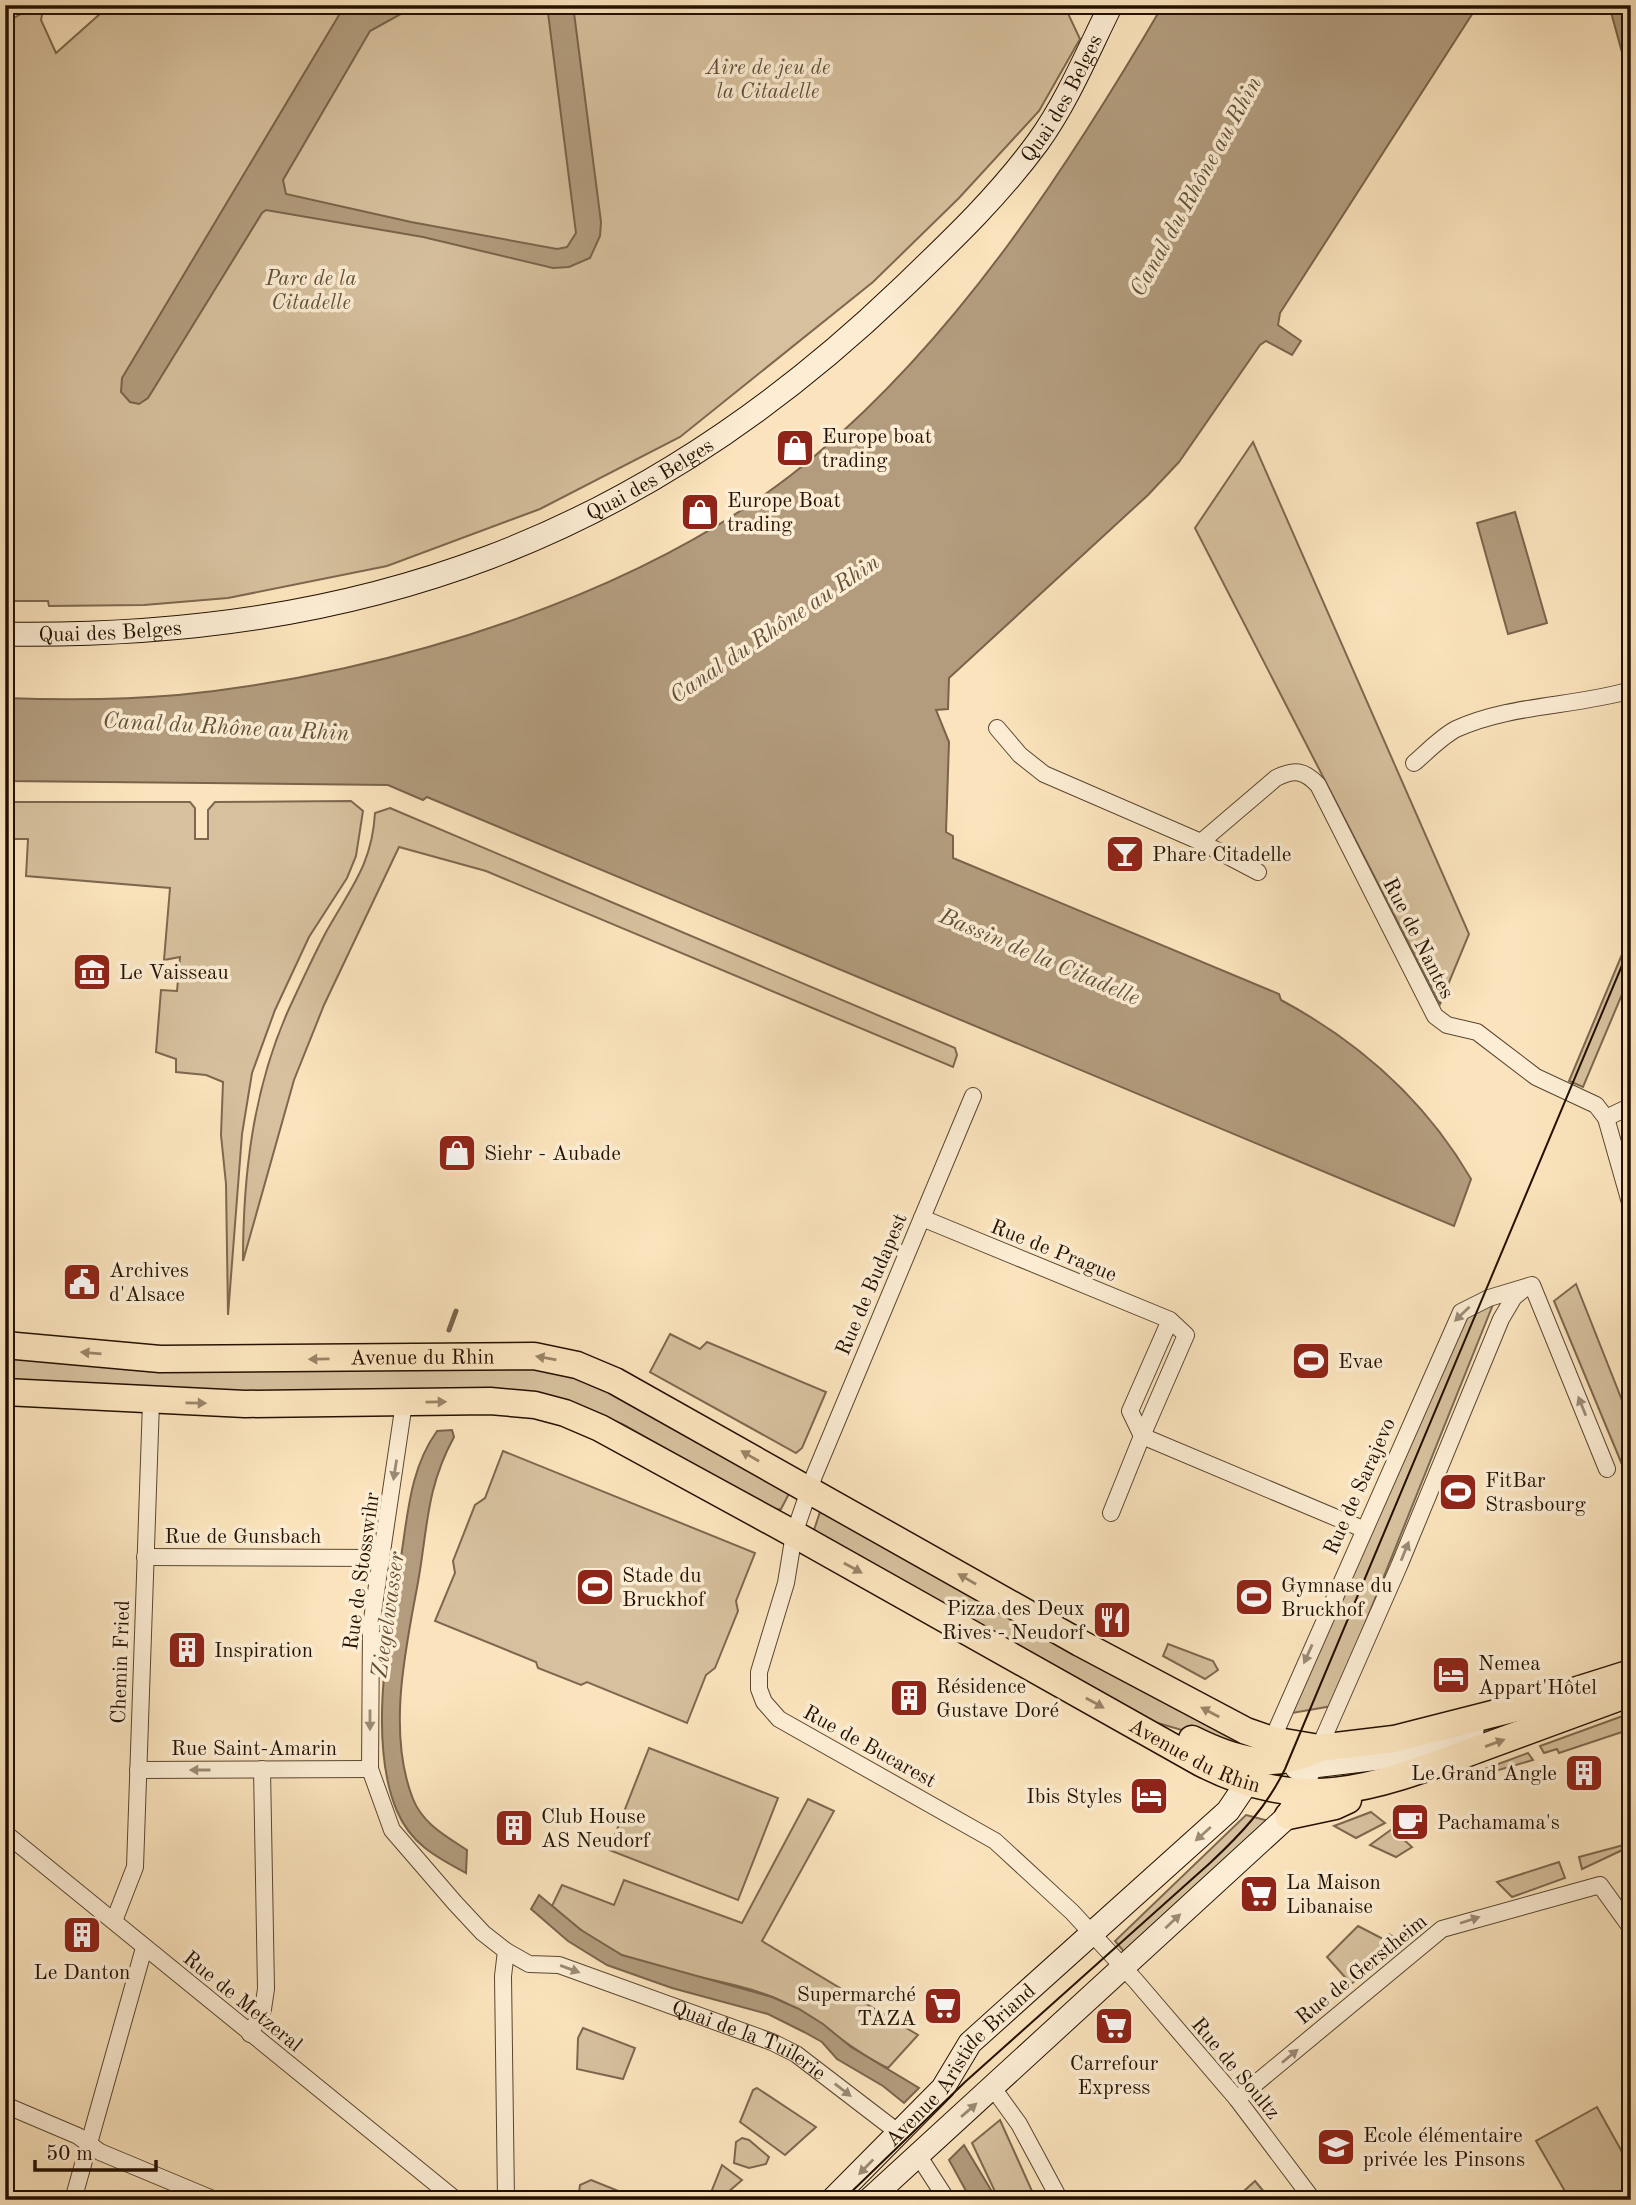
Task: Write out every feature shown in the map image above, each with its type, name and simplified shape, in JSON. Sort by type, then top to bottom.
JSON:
[{"type":"main road","name":"Quai des Belges","points":[[5,634],[178,630],[351,602],[412,585],[543,535],[678,466],[802,378],[860,328],[972,221],[1040,140],[1075,79],[1111,5]]},
{"type":"main road","name":"Avenue du Rhin","points":[[5,1345],[160,1359],[502,1356],[556,1360],[615,1381],[1092,1649],[1242,1730],[1260,1762],[1294,1804],[1333,1792],[1385,1783],[1631,1693]]},
{"type":"main road","name":"Avenue du Rhin","points":[[5,1392],[151,1402],[490,1401],[535,1405],[565,1413],[600,1428],[794,1534],[1201,1763],[1315,1758],[1536,1703],[1631,1673]]},
{"type":"main road","points":[[1260,1762],[1274,1771],[1315,1758]]},
{"type":"main road","name":"Avenue Aristide Briand","points":[[869,2200],[1123,1967],[1294,1804],[1315,1758]]},
{"type":"main road","name":"Avenue Aristide Briand","points":[[832,2200],[943,2088],[970,2043],[1228,1811],[1260,1762]]},
{"type":"main road","name":"Quai de la Tuilerie","points":[[899,2133],[918,2155]]},
{"type":"street","points":[[1414,763],[1453,731],[1481,720],[1631,690]]},
{"type":"street","points":[[997,728],[1020,755],[1044,774],[1201,842],[1258,872]]},
{"type":"street","name":"Rue de Nantes","points":[[1201,842],[1276,778],[1290,771],[1309,775],[1318,785],[1349,844],[1435,1016],[1447,1025],[1477,1032],[1536,1077],[1591,1101],[1606,1118]]},
{"type":"street","name":"Rue de Budapest","points":[[810,1489],[863,1353],[973,1096]]},
{"type":"street","points":[[1631,1106],[1606,1118],[1631,1206]]},
{"type":"street","name":"Rue de Prague","points":[[922,1218],[1170,1320],[1130,1411],[1142,1436]]},
{"type":"street","points":[[1315,1758],[1399,1566],[1501,1319],[1514,1297],[1528,1287],[1607,1469]]},
{"type":"street","name":"Rue de Sarajevo","points":[[1260,1762],[1454,1322],[1470,1306],[1528,1287]]},
{"type":"street","name":"Chemin Fried","points":[[114,1921],[135,1867],[151,1402]]},
{"type":"street","name":"Rue de Stosswihr","points":[[404,1402],[371,1626],[370,1769],[392,1830],[464,1913],[506,1951]]},
{"type":"street","points":[[1111,1513],[1142,1436],[1363,1529]]},
{"type":"street","points":[[794,1534],[810,1489]]},
{"type":"street","name":"Rue de Bucarest","points":[[794,1534],[786,1583],[759,1672],[759,1689],[764,1702],[779,1719],[995,1841],[1092,1933]]},
{"type":"street","name":"Rue de Gunsbach","points":[[145,1557],[382,1558]]},
{"type":"street","points":[[250,2034],[263,2009],[267,1989],[262,1769]]},
{"type":"street","name":"Rue Saint-Amarin","points":[[138,1770],[370,1769]]},
{"type":"street","name":"Rue de Metzeral","points":[[5,1833],[456,2200]]},
{"type":"street","name":"Rue de Gerstheim","points":[[1237,2099],[1442,1929],[1600,1885],[1631,1928]]},
{"type":"street","points":[[1092,1933],[1123,1967]]},
{"type":"street","points":[[73,2200],[144,1948]]},
{"type":"street","points":[[506,1951],[506,2200]]},
{"type":"street","name":"Quai de la Tuilerie","points":[[506,1951],[529,1964],[559,1965],[772,2042],[796,2054],[899,2133]]},
{"type":"street","name":"Rue de Soultz","points":[[1123,1967],[1237,2099],[1313,2200]]},
{"type":"street","points":[[993,2088],[1020,2124],[1060,2200]]},
{"type":"street","points":[[5,2105],[215,2200]]},
{"type":"street","name":"Quai de la Tuilerie","points":[[918,2155],[947,2200]]},
{"type":"green space","name":"Parc de la Citadelle","points":[[37,5],[44,5],[41,20],[56,53],[110,5],[1064,5],[1080,39],[1039,111],[959,198],[873,282],[680,437],[540,509],[387,566],[228,598],[144,605],[49,606],[48,601],[5,601],[5,23]]},
{"type":"green space","points":[[1253,442],[1469,934],[1440,1004],[1195,528]]},
{"type":"green space","points":[[351,801],[363,811],[356,856],[347,878],[309,937],[275,1010],[252,1073],[242,1134],[228,1315],[226,1184],[221,1135],[223,1082],[206,1075],[176,1072],[176,1059],[156,1052],[161,990],[177,991],[180,957],[164,960],[170,888],[26,876],[28,839],[5,839],[5,802],[190,802],[195,808],[195,839],[208,839],[208,810],[215,802]]},
{"type":"green space","points":[[390,808],[955,1048],[957,1055],[953,1067],[486,871],[399,847],[324,1005],[294,1080],[243,1261],[248,1165],[266,1071],[288,1011],[315,953],[364,863],[373,832],[375,813]]},
{"type":"green space","points":[[1631,933],[1631,973],[1583,1087],[1569,1081]]},
{"type":"green space","points":[[1576,1284],[1631,1423],[1631,1486],[1554,1301]]},
{"type":"green space","points":[[1494,1302],[1332,1706],[1292,1713],[1461,1318]]},
{"type":"green space","points":[[670,1334],[700,1349],[707,1342],[826,1392],[802,1448],[796,1453],[650,1372]]},
{"type":"green space","points":[[5,1355],[515,1363],[582,1377],[792,1488],[781,1509],[774,1510],[624,1425],[583,1407],[5,1384]]},
{"type":"green space","name":"Stade du Bruckhof","points":[[503,1451],[755,1553],[736,1601],[738,1611],[715,1668],[706,1675],[687,1723],[587,1682],[581,1685],[538,1668],[536,1662],[435,1621],[455,1573],[453,1561],[475,1505],[485,1498]]},
{"type":"green space","points":[[821,1509],[1242,1740],[1250,1750],[1144,1719],[812,1536]]},
{"type":"green space","points":[[1168,1644],[1213,1661],[1218,1670],[1205,1679],[1163,1656]]},
{"type":"green space","points":[[1631,1713],[1631,1729],[1559,1753],[1557,1749],[1544,1753],[1540,1746]]},
{"type":"green space","points":[[649,1748],[778,1798],[738,1900],[609,1850]]},
{"type":"green space","points":[[1528,1753],[1533,1760],[1461,1781],[1460,1778]]},
{"type":"green space","points":[[808,1799],[834,1811],[762,1941],[918,2035],[888,2068],[859,2052],[790,2005],[756,1991],[659,1968],[621,1955],[585,1933],[552,1906],[562,1885],[614,1905],[624,1880],[742,1923]]},
{"type":"green space","points":[[1371,1812],[1385,1823],[1356,1838],[1334,1826]]},
{"type":"green space","points":[[1246,1815],[1269,1821],[1131,1960],[1115,1941]]},
{"type":"green space","points":[[1392,1829],[1412,1847],[1396,1857],[1370,1845]]},
{"type":"green space","points":[[1631,1843],[1631,1846],[1582,1869],[1579,1857]]},
{"type":"green space","points":[[1559,1862],[1565,1878],[1512,1897],[1497,1882]]},
{"type":"green space","points":[[1358,1926],[1383,1939],[1389,1934],[1403,1944],[1351,1984],[1327,1957]]},
{"type":"green space","points":[[583,2028],[635,2048],[623,2079],[577,2069],[578,2038]]},
{"type":"green space","points":[[757,2088],[816,2127],[785,2155],[740,2122],[753,2090]]},
{"type":"green space","points":[[1597,2107],[1631,2168],[1631,2200],[1570,2200],[1536,2141]]},
{"type":"green space","points":[[1000,2120],[1036,2200],[999,2200],[972,2143]]},
{"type":"green space","points":[[742,2138],[749,2140],[769,2157],[766,2164],[749,2168],[734,2163],[736,2142]]},
{"type":"green space","points":[[722,2165],[742,2180],[719,2200],[708,2200]]},
{"type":"green space","points":[[591,2180],[637,2200],[578,2200],[580,2185]]},
{"type":"green space","points":[[1255,2181],[1271,2200],[1234,2200]]},
{"type":"water","points":[[345,5],[417,5],[370,31],[283,180],[286,194],[411,222],[557,249],[567,247],[576,233],[547,5],[573,5],[601,222],[600,236],[590,258],[569,267],[553,268],[423,237],[266,210],[148,398],[139,404],[130,402],[121,392],[122,378]]},
{"type":"water","points":[[1163,5],[1478,5],[1280,313],[1278,325],[1301,341],[1292,355],[1266,341],[1260,345],[1179,462],[1148,495],[949,678],[948,709],[936,710],[949,742],[946,832],[953,836],[953,858],[1279,994],[1281,1000],[1338,1035],[1364,1055],[1412,1099],[1453,1150],[1471,1179],[1454,1226],[427,797],[423,800],[388,785],[5,781],[5,698],[92,699],[178,695],[260,684],[344,668],[430,646],[516,619],[599,586],[678,548],[751,504],[817,454],[869,406],[965,301],[1050,186]]},
{"type":"water","points":[[1609,5],[1631,5],[1631,85]]},
{"type":"water","points":[[1515,512],[1547,623],[1508,634],[1477,523]]},
{"type":"water","points":[[452,1430],[454,1437],[437,1476],[428,1514],[403,1669],[400,1723],[405,1775],[413,1799],[429,1822],[467,1850],[466,1873],[426,1848],[409,1832],[397,1811],[388,1783],[383,1752],[383,1685],[408,1508],[416,1476],[428,1446],[437,1431]]},
{"type":"water","points":[[539,1895],[581,1930],[622,1955],[772,1997],[799,2009],[851,2047],[919,2088],[904,2103],[883,2086],[837,2059],[822,2042],[768,2014],[672,1988],[607,1965],[568,1941],[531,1909]]},
{"type":"water","points":[[964,2145],[997,2200],[971,2200],[949,2160]]},
{"type":"waterway","name":"Ziegelwasser","points":[[449,1330],[456,1311]]},
{"type":"tram line","points":[[843,2200],[965,2082],[1210,1863],[1242,1831],[1270,1796],[1285,1769],[1631,944]]},
{"type":"place","name":"Europe boat trading","points":[[795,448]]},
{"type":"place","name":"Europe Boat trading","points":[[700,512]]},
{"type":"place","name":"Phare Citadelle","points":[[1125,854]]},
{"type":"place","name":"Le Vaisseau","points":[[92,972]]},
{"type":"place","name":"Siehr - Aubade","points":[[457,1153]]},
{"type":"place","name":"Archives d'Alsace","points":[[82,1282]]},
{"type":"place","name":"Evae","points":[[1311,1361]]},
{"type":"place","name":"FitBar Strasbourg","points":[[1458,1492]]},
{"type":"place","name":"Stade du Bruckhof","points":[[595,1587]]},
{"type":"place","name":"Gymnase du Bruckhof","points":[[1254,1597]]},
{"type":"place","name":"Pizza des Deux Rives - Neudorf","points":[[1112,1620]]},
{"type":"place","name":"Inspiration","points":[[187,1650]]},
{"type":"place","name":"Nemea Appart'Hôtel","points":[[1451,1675]]},
{"type":"place","name":"Résidence Gustave Doré","points":[[909,1698]]},
{"type":"place","name":"Le Grand Angle","points":[[1584,1773]]},
{"type":"place","name":"Ibis Styles","points":[[1149,1796]]},
{"type":"place","name":"Pachamama's","points":[[1410,1822]]},
{"type":"place","name":"Club House AS Neudorf","points":[[514,1828]]},
{"type":"place","name":"La Maison Libanaise","points":[[1259,1894]]},
{"type":"place","name":"Le Danton","points":[[82,1935]]},
{"type":"place","name":"Supermarché TAZA","points":[[943,2006]]},
{"type":"place","name":"Carrefour Express","points":[[1114,2026]]},
{"type":"place","name":"Ecole élémentaire privée les Pinsons","points":[[1336,2147]]},
{"type":"park label","name":"Aire de jeu de la Citadelle","points":[[768,79]]},
{"type":"water label","name":"Canal du Rhône au Rhin","points":[[1195,186]]},
{"type":"water label","name":"Canal du Rhône au Rhin","points":[[774,628]]},
{"type":"water label","name":"Canal du Rhône au Rhin","points":[[226,726]]},
{"type":"water label","name":"Bassin de la Citadelle","points":[[1040,956]]}]
